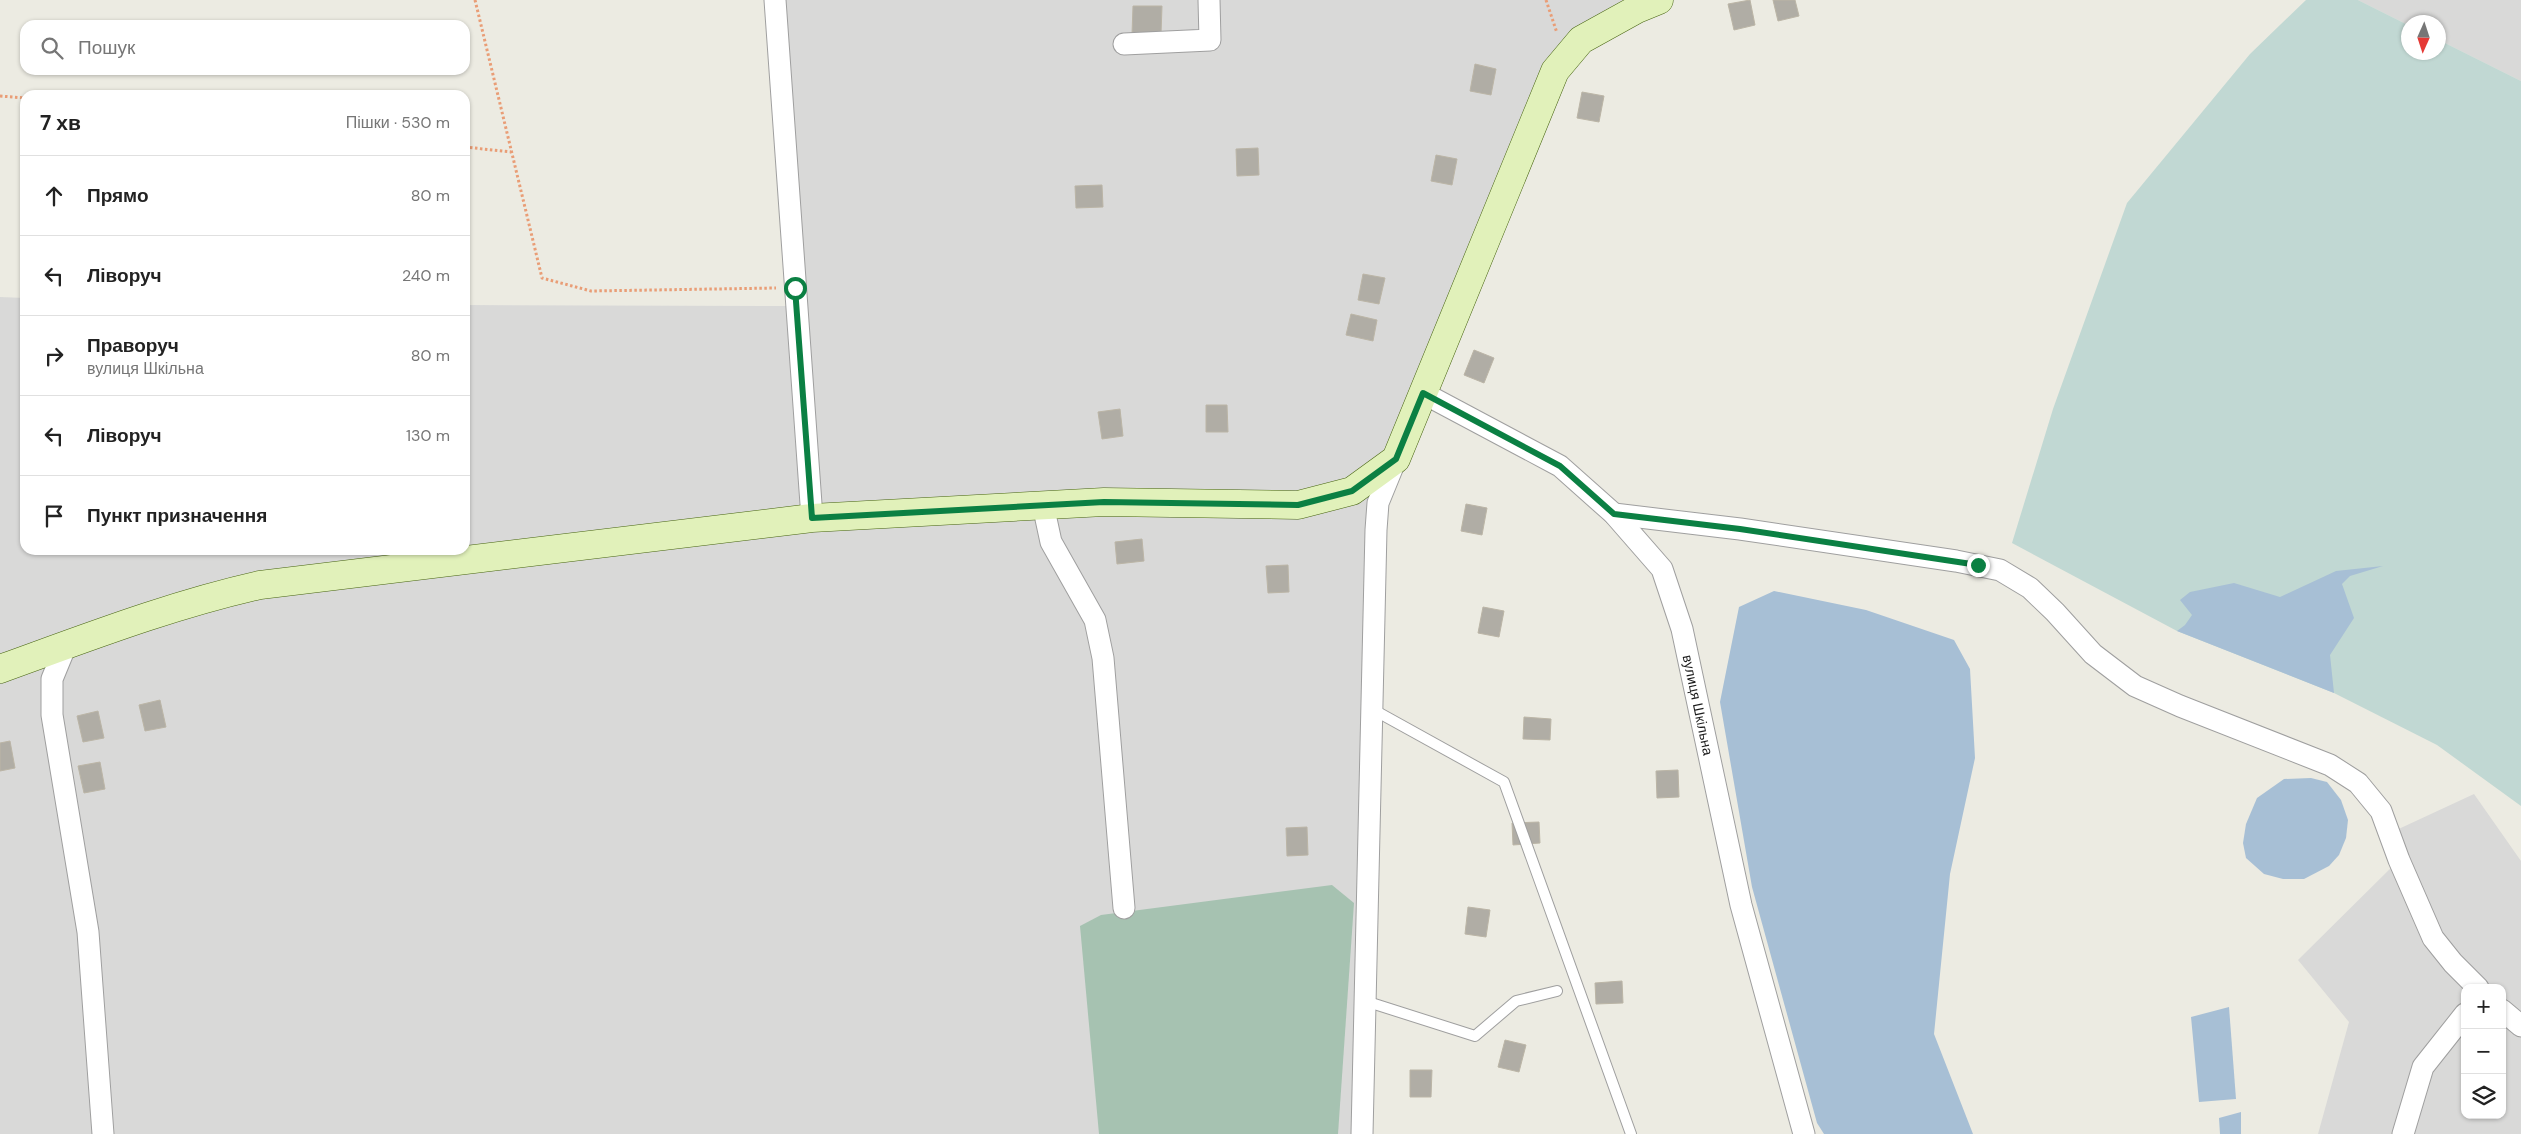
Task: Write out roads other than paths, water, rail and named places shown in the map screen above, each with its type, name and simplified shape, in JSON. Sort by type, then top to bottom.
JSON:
[{"type":"street","points":[[775,0],[812,518]]},
{"type":"street","points":[[1124,44],[1210,40],[1209,0]]},
{"type":"street","points":[[1362,1134],[1378,503],[1555,71],[1581,40],[1637,9],[1659,0]]},
{"type":"street","name":"вулиця Шкільна","points":[[1423,393],[1560,466],[1614,514],[1662,569],[1682,629],[1741,905],[1804,1134]]},
{"type":"street","points":[[0,669],[215,595],[260,585],[812,518],[1104,502],[1298,505],[1352,491],[1396,459]]},
{"type":"street","points":[[1043,505],[1051,542],[1095,620],[1103,658],[1124,908]]},
{"type":"street","points":[[1614,514],[1740,529],[1956,561],[2000,570],[2030,588],[2055,612],[2093,654],[2135,686],[2330,765],[2358,783],[2381,811],[2399,860],[2433,938],[2453,963],[2474,984]]},
{"type":"street","points":[[66,645],[52,679],[52,715],[88,932],[103,1134]]},
{"type":"street","points":[[2506,1013],[2521,1026]]},
{"type":"street","points":[[2403,1134],[2423,1067],[2461,1019]]},
{"type":"lane","points":[[1372,709],[1504,782],[1631,1134]]},
{"type":"lane","points":[[1365,1001],[1475,1036],[1516,1001],[1557,991]]}]
